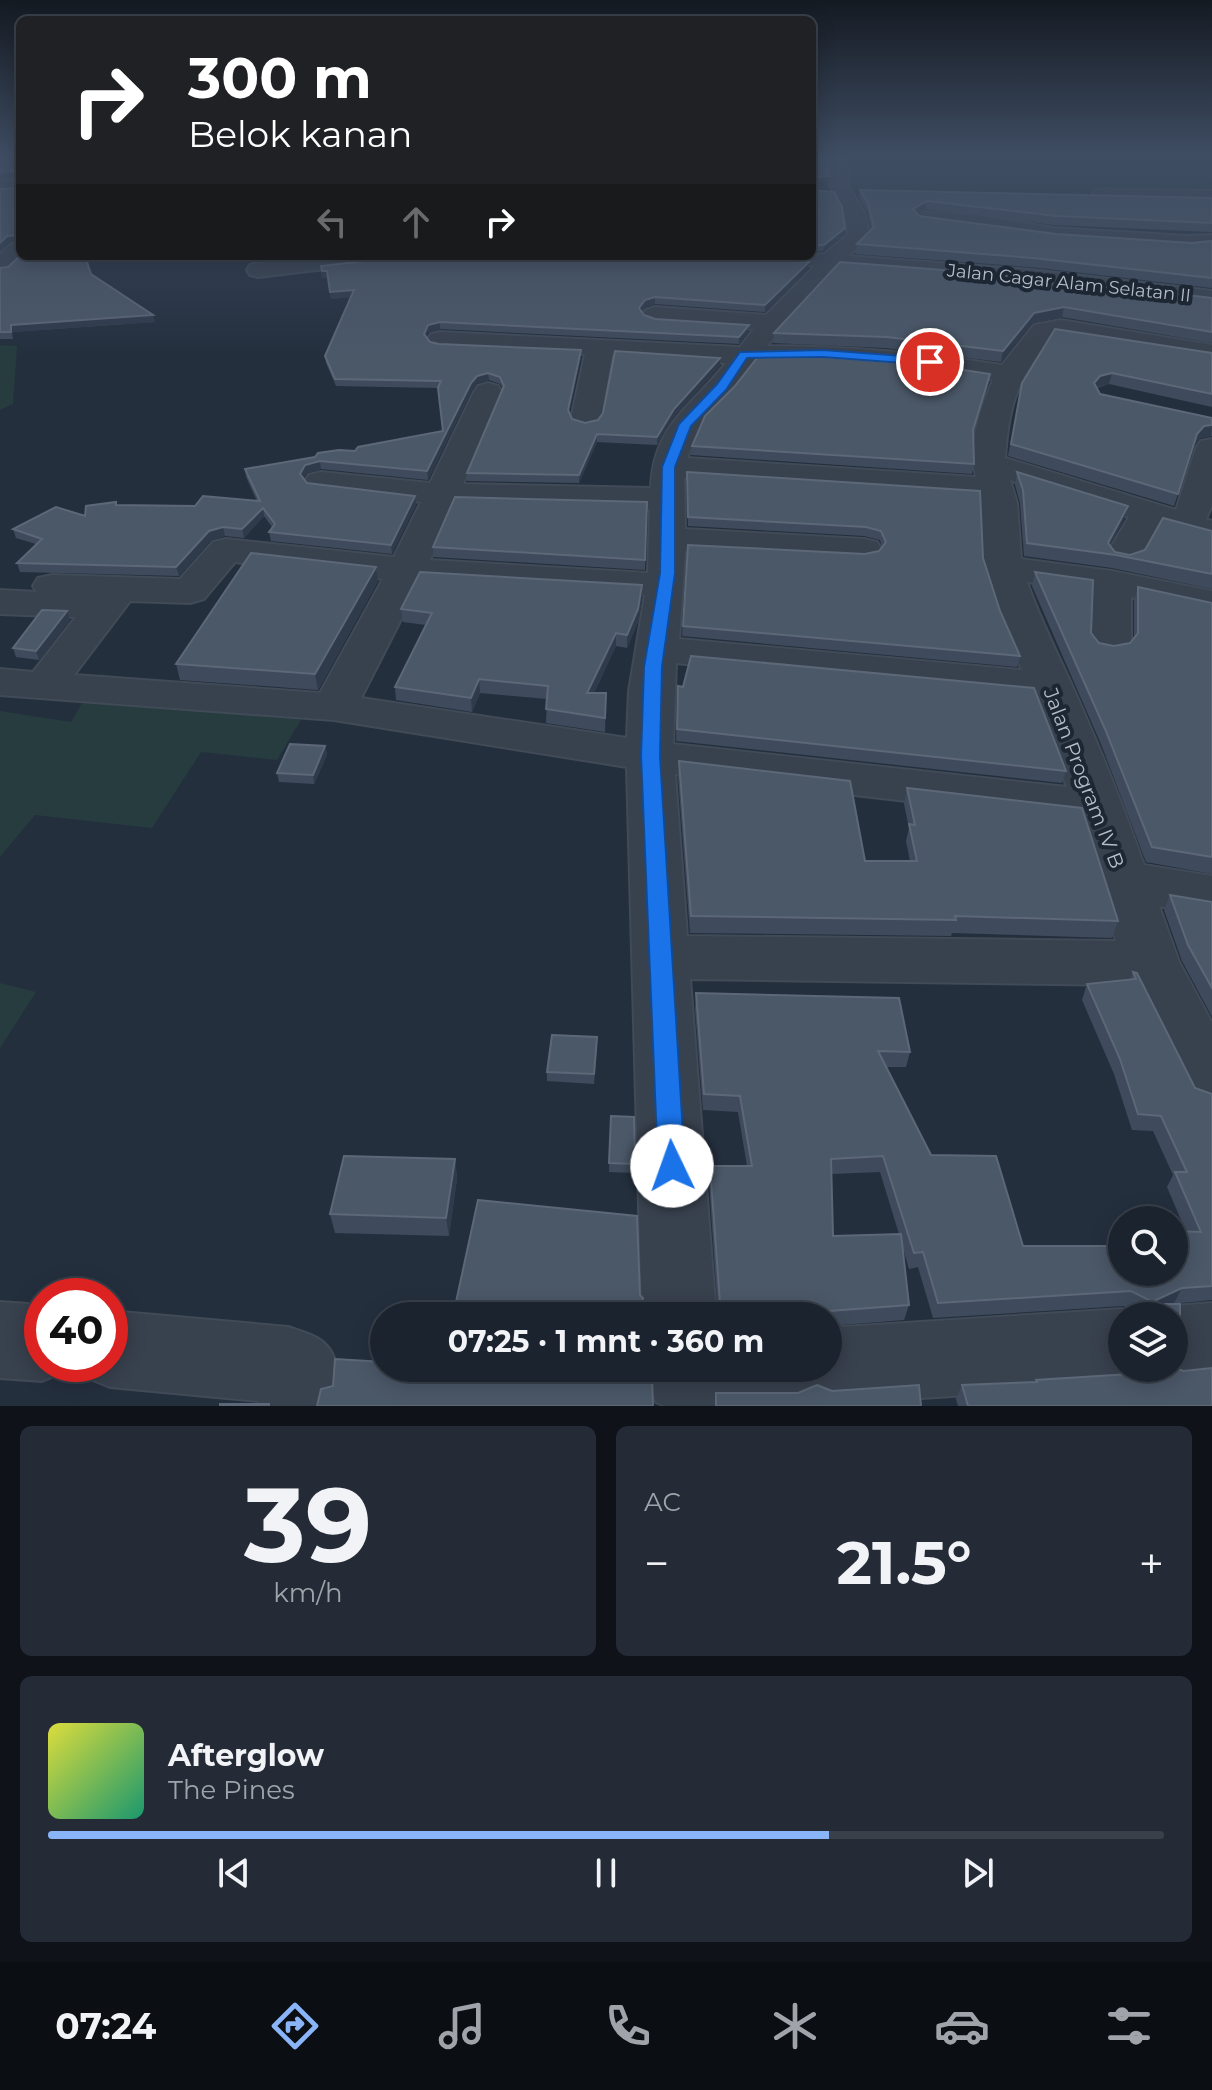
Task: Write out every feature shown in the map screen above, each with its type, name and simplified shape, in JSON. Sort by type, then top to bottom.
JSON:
[{"type":"street","points":[[679,1302],[650,756],[651,691],[666,585],[668,502],[685,424],[722,387],[758,339],[819,278],[830,261],[860,234],[857,223]]},
{"type":"street","points":[[981,223],[1020,231],[1190,243],[1206,240]]},
{"type":"street","points":[[1096,223],[1099,236]]},
{"type":"street","points":[[0,266],[13,249]]},
{"type":"street","points":[[258,270],[303,271],[356,260]]},
{"type":"street","name":"Jalan Cagar Alam Selatan II","points":[[816,260],[1123,287],[1212,298]]},
{"type":"street","points":[[1098,326],[1123,287]]},
{"type":"street","points":[[1025,308],[1212,353]]},
{"type":"street","points":[[655,315],[758,339],[867,357],[930,362],[1009,374]]},
{"type":"street","name":"Jalan Program IV B","points":[[1098,326],[1043,330],[1009,374],[993,416],[993,476],[1003,568],[1020,620],[1058,703],[1099,807],[1151,963],[1212,1083]]},
{"type":"street","points":[[440,340],[600,346],[689,354],[758,339]]},
{"type":"street","points":[[586,419],[600,346]]},
{"type":"street","points":[[334,707],[407,570],[488,392]]},
{"type":"street","points":[[1198,529],[1193,511],[1212,448]]},
{"type":"street","points":[[321,482],[442,494],[668,502],[993,476],[1198,529]]},
{"type":"street","points":[[668,502],[864,550]]},
{"type":"street","points":[[1110,645],[1119,568],[1148,514]]},
{"type":"street","points":[[0,602],[185,598],[226,550],[407,570],[666,585]]},
{"type":"street","points":[[1003,568],[1119,568],[1212,603]]},
{"type":"street","points":[[52,586],[112,598]]},
{"type":"street","points":[[46,683],[112,598]]},
{"type":"street","points":[[656,649],[1048,685]]},
{"type":"street","points":[[0,682],[46,683],[334,707],[650,756],[1099,807]]},
{"type":"street","points":[[1124,881],[1212,896]]},
{"type":"street","points":[[661,957],[1151,963]]},
{"type":"street","points":[[0,1340],[24,1342]]},
{"type":"street","points":[[1188,1343],[1212,1341]]},
{"type":"street","points":[[842,1365],[1108,1348]]},
{"type":"street","points":[[128,1351],[288,1365],[299,1371],[301,1384],[297,1406]]},
{"type":"green space","points":[[0,345],[17,346],[13,404],[0,410]]},
{"type":"green space","points":[[99,674],[314,698],[277,760],[201,752],[152,828],[35,815],[0,857],[0,711],[71,722]]},
{"type":"green space","points":[[0,983],[36,992],[0,1048]]},
{"type":"building","points":[[0,223],[16,223],[16,235],[7,236],[0,243]]},
{"type":"building","points":[[816,223],[844,223],[845,228],[824,245],[816,245]]},
{"type":"building","points":[[873,223],[969,223],[1056,234],[1192,243],[1212,241],[1212,278],[1033,258],[857,244],[874,227]]},
{"type":"building","points":[[16,260],[86,260],[91,274],[153,315],[11,325],[11,332],[0,332],[0,268],[8,267]]},
{"type":"building","points":[[375,260],[809,262],[765,305],[655,297],[645,300],[639,308],[644,315],[655,319],[749,325],[739,337],[440,322],[428,325],[424,334],[430,342],[439,344],[581,350],[568,410],[572,419],[585,423],[598,420],[603,413],[615,351],[720,358],[674,409],[657,437],[597,434],[579,475],[467,473],[504,386],[500,377],[488,373],[477,376],[471,383],[427,471],[320,461],[305,465],[300,474],[307,483],[415,496],[391,545],[269,532],[275,524],[263,508],[242,529],[223,527],[209,531],[176,567],[17,563],[42,539],[13,529],[56,507],[85,516],[86,506],[116,502],[116,505],[195,506],[203,496],[260,501],[245,469],[315,457],[318,453],[355,451],[358,447],[443,431],[438,388],[441,381],[335,379],[325,356],[354,290],[330,292],[327,271],[322,271],[321,266]]},
{"type":"building","points":[[840,262],[1033,277],[1212,298],[1212,332],[1064,307],[1034,313],[1003,351],[887,337],[774,333]]},
{"type":"building","points":[[1055,329],[1212,353],[1212,394],[1112,373],[1100,376],[1094,383],[1100,394],[1212,418],[1212,425],[1204,426],[1197,434],[1178,494],[1011,444],[1022,383]]},
{"type":"building","points":[[824,357],[931,365],[990,374],[973,430],[974,464],[692,446],[705,416],[757,358]]},
{"type":"building","points":[[687,472],[980,491],[983,558],[1000,611],[1020,656],[683,626],[688,545],[865,554],[879,551],[886,542],[881,531],[866,527],[688,517]]},
{"type":"building","points":[[1017,472],[1128,506],[1108,543],[1115,552],[1130,555],[1145,550],[1163,518],[1212,531],[1212,574],[1116,555],[1027,543],[1023,490]]},
{"type":"building","points":[[455,497],[647,502],[645,560],[433,547]]},
{"type":"building","points":[[251,553],[376,567],[315,674],[176,664]]},
{"type":"building","points":[[420,572],[642,585],[638,609],[627,635],[616,633],[587,693],[606,693],[605,718],[546,709],[548,686],[479,679],[471,698],[395,687],[432,613],[401,609]]},
{"type":"building","points":[[1035,572],[1093,580],[1091,633],[1099,643],[1114,646],[1130,643],[1138,633],[1138,587],[1212,603],[1212,857],[1152,847],[1105,729]]},
{"type":"building","points":[[42,610],[67,611],[36,651],[13,648]]},
{"type":"building","points":[[691,656],[1034,688],[1066,771],[677,729],[678,686],[683,687]]},
{"type":"building","points":[[290,744],[325,746],[313,775],[277,773]]},
{"type":"building","points":[[679,761],[850,781],[865,861],[917,861],[909,824],[915,825],[907,788],[1082,808],[1118,921],[955,916],[956,920],[691,916]]},
{"type":"building","points":[[1170,895],[1212,902],[1212,988],[1188,945]]},
{"type":"building","points":[[1133,972],[1137,973],[1195,1088],[1212,1094],[1212,1286],[1182,1288],[1156,1300],[1158,1302],[1148,1302],[1149,1300],[1131,1291],[938,1303],[923,1252],[914,1253],[883,1156],[831,1159],[833,1236],[901,1234],[909,1305],[842,1310],[842,1302],[720,1302],[710,1166],[752,1166],[740,1096],[704,1094],[696,993],[899,998],[910,1052],[878,1051],[931,1155],[996,1156],[1023,1246],[1108,1246],[1108,1286],[1188,1286],[1188,1232],[1201,1232],[1175,1172],[1187,1172],[1161,1116],[1138,1114],[1120,1059],[1087,984],[1136,979]]},
{"type":"building","points":[[552,1035],[597,1037],[594,1074],[547,1072]]},
{"type":"building","points":[[611,1116],[634,1117],[635,1164],[609,1163]]},
{"type":"building","points":[[344,1156],[455,1159],[446,1218],[330,1214]]},
{"type":"building","points":[[478,1200],[637,1216],[643,1302],[456,1302]]},
{"type":"building","points":[[335,1359],[370,1361],[370,1382],[652,1382],[653,1406],[317,1406],[321,1389],[333,1386]]},
{"type":"building","points":[[1212,1368],[1212,1406],[968,1406],[962,1385],[1108,1375],[1108,1382],[1188,1382],[1188,1370]]},
{"type":"building","points":[[817,1385],[832,1391],[919,1385],[921,1406],[716,1406],[716,1393],[798,1393]]},
{"type":"building","points":[[269,1404],[269,1406],[220,1406]]},
{"type":"route","points":[[672,1166],[650,756],[653,667],[662,623],[667,573],[668,467],[685,424],[722,387],[744,355],[823,354],[930,362]]}]
